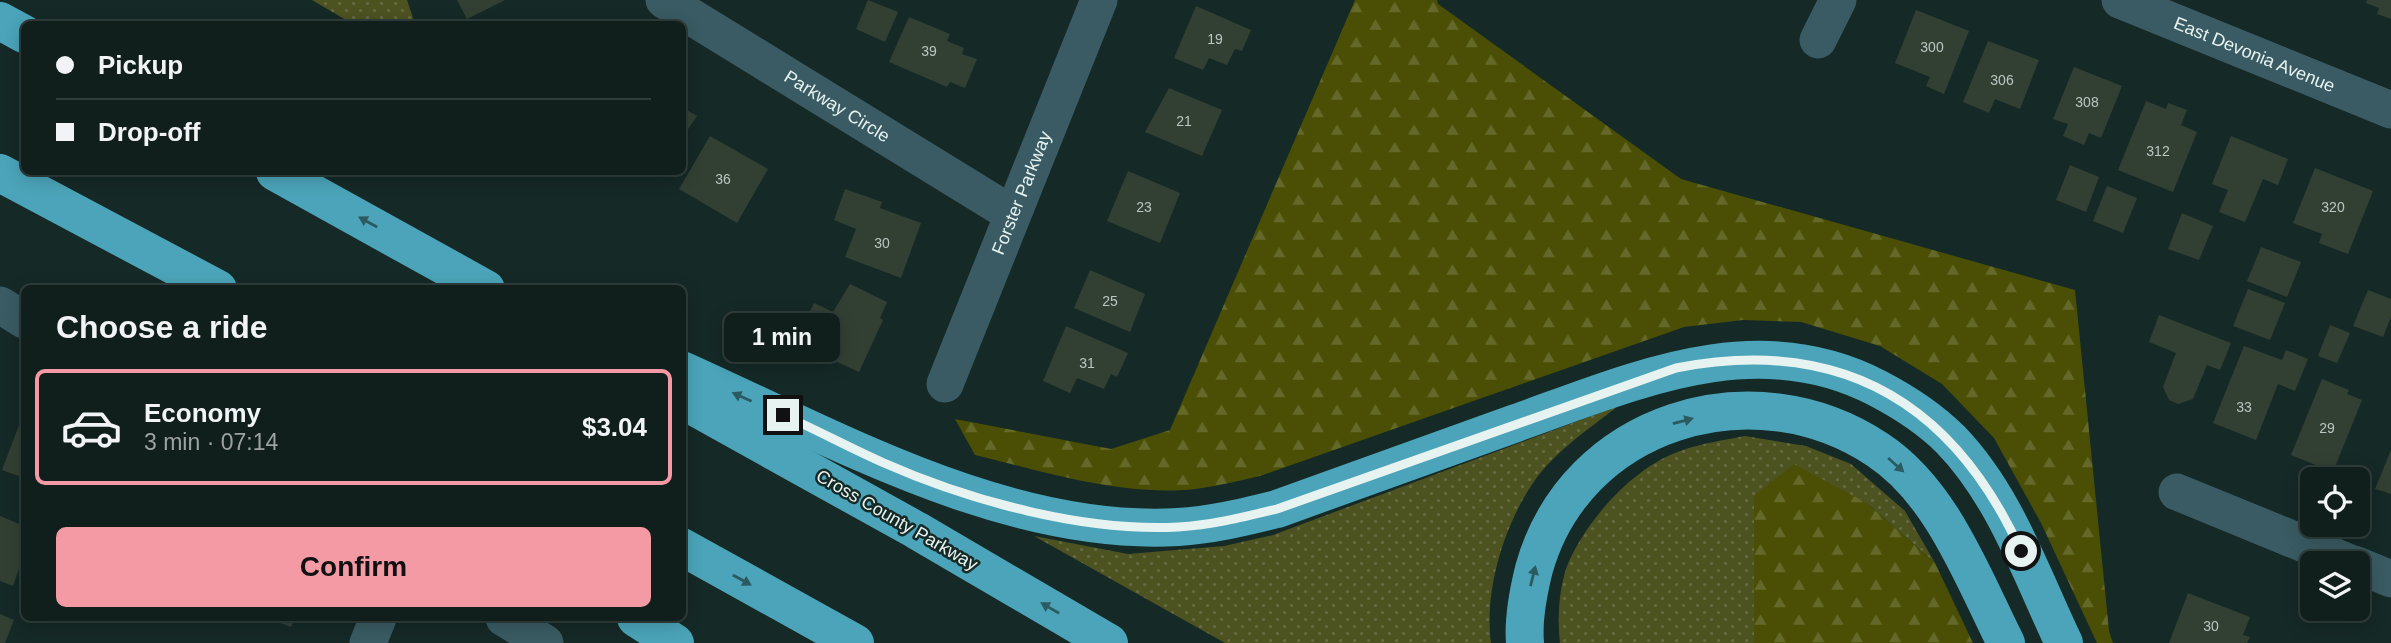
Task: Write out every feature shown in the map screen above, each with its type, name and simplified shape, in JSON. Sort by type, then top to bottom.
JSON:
[{"type":"highway","points":[[0,21],[21,32]]},
{"type":"highway","points":[[280,175],[479,285]]},
{"type":"highway","points":[[14,181],[162,285]]},
{"type":"highway","points":[[14,181],[210,285]]},
{"type":"highway","points":[[427,256],[492,285]]},
{"type":"highway","points":[[686,372],[885,463],[979,497],[1094,522],[1177,527],[1212,524],[1277,509],[1676,368],[1711,361],[1751,359],[1789,360],[1826,367],[1863,381],[1894,397],[1950,440],[1994,496],[2064,643]]},
{"type":"highway","name":"Cross County Parkway","points":[[686,402],[916,530],[1109,643]]},
{"type":"highway","points":[[1525,643],[1526,609],[1539,552],[1572,491],[1595,467],[1619,448],[1682,420],[1752,410],[1787,413],[1839,429],[1879,450],[1902,470],[1925,496],[1945,527],[2006,643]]},
{"type":"highway","points":[[686,549],[855,643]]},
{"type":"highway","points":[[641,621],[675,643]]},
{"type":"street","name":"Parkway Circle","points":[[664,0],[1012,214]]},
{"type":"street","name":"Forster Parkway","points":[[945,384],[1099,0]]},
{"type":"street","points":[[1818,40],[1838,0]]},
{"type":"street","name":"East Devonia Avenue","points":[[2120,0],[2391,110]]},
{"type":"street","points":[[0,305],[21,318]]},
{"type":"street","points":[[2176,492],[2323,551]]},
{"type":"street","points":[[2370,570],[2391,579]]},
{"type":"street","points":[[368,643],[377,621]]},
{"type":"street","points":[[510,621],[545,643]]},
{"type":"green space","points":[[312,0],[407,0],[414,21],[348,21]]},
{"type":"green space","points":[[1355,0],[1437,0],[1438,4],[1681,179],[2075,290],[2109,631],[2113,643],[2097,643],[2041,523],[1994,438],[1942,384],[1880,346],[1801,322],[1743,320],[1684,327],[1260,476],[1202,488],[1146,490],[1117,487],[975,455],[955,419],[1111,449],[1170,430]]},
{"type":"green space","points":[[1618,406],[1551,461],[1523,500],[1498,559],[1491,602],[1491,643],[1225,643],[1034,536],[1128,554],[1224,546],[1273,535]]},
{"type":"green space","points":[[1745,436],[1806,446],[1851,464],[1905,511],[1935,563],[1868,504],[1754,496],[1754,643],[1560,643],[1560,600],[1566,568],[1579,542],[1603,509],[1632,479],[1666,457],[1698,445]]},
{"type":"green space","points":[[1794,464],[1868,504],[1935,563],[1973,643],[1754,643],[1754,496]]},
{"type":"building","points":[[457,0],[505,0],[467,19]]},
{"type":"building","points":[[868,0],[898,12],[885,42],[856,29]]},
{"type":"building","points":[[2367,0],[2391,0],[2391,19],[2377,14],[2379,8],[2366,3]]},
{"type":"building","points":[[1196,6],[1251,30],[1242,51],[1235,49],[1227,65],[1209,58],[1203,70],[1174,58]]},
{"type":"building","points":[[1916,10],[1969,31],[1944,94],[1926,86],[1930,77],[1895,63]]},
{"type":"building","points":[[909,17],[950,34],[947,41],[964,48],[962,54],[977,59],[965,88],[950,82],[947,87],[889,62]]},
{"type":"building","points":[[1988,41],[2039,60],[2020,109],[1995,99],[1989,113],[1963,102]]},
{"type":"building","points":[[2074,67],[2122,86],[2101,138],[2089,133],[2084,145],[2063,136],[2068,124],[2053,119]]},
{"type":"building","points":[[1169,88],[1222,110],[1202,156],[1145,132]]},
{"type":"building","points":[[2146,101],[2166,109],[2168,103],[2187,110],[2181,125],[2197,132],[2173,192],[2118,170]]},
{"type":"building","points":[[686,109],[697,116],[686,132]]},
{"type":"building","points":[[710,136],[768,169],[737,223],[679,189]]},
{"type":"building","points":[[2231,136],[2288,159],[2278,185],[2263,179],[2245,222],[2219,212],[2228,190],[2212,184]]},
{"type":"building","points":[[2070,165],[2099,177],[2086,212],[2056,200]]},
{"type":"building","points":[[2315,168],[2373,191],[2348,254],[2319,243],[2322,234],[2293,223]]},
{"type":"building","points":[[1128,171],[1180,193],[1160,243],[1107,221]]},
{"type":"building","points":[[2107,186],[2137,198],[2123,233],[2093,221]]},
{"type":"building","points":[[845,189],[882,202],[880,208],[921,223],[901,278],[845,257],[856,229],[834,220]]},
{"type":"building","points":[[2182,213],[2213,226],[2199,260],[2168,249]]},
{"type":"building","points":[[2261,247],[2301,262],[2287,297],[2247,281]]},
{"type":"building","points":[[1090,270],[1145,294],[1130,332],[1074,308]]},
{"type":"building","points":[[850,284],[887,302],[880,318],[883,320],[859,372],[815,352],[817,348],[797,339],[814,303],[833,312]]},
{"type":"building","points":[[2248,289],[2285,303],[2270,340],[2233,326]]},
{"type":"building","points":[[2368,290],[2391,299],[2391,317],[2383,337],[2353,326]]},
{"type":"building","points":[[2159,315],[2231,343],[2220,370],[2207,365],[2193,399],[2178,404],[2169,400],[2163,387],[2176,353],[2149,342]]},
{"type":"building","points":[[2330,325],[2350,333],[2337,363],[2318,356]]},
{"type":"building","points":[[1066,326],[1128,353],[1117,377],[1111,374],[1104,389],[1077,378],[1070,393],[1043,381]]},
{"type":"building","points":[[2244,346],[2282,360],[2286,350],[2308,359],[2295,391],[2278,384],[2256,440],[2213,423]]},
{"type":"building","points":[[2322,379],[2349,390],[2347,394],[2362,400],[2335,467],[2321,467],[2291,455]]},
{"type":"building","points":[[21,420],[21,477],[2,470]]},
{"type":"building","points":[[2391,450],[2391,494],[2375,489]]},
{"type":"building","points":[[0,516],[21,525],[21,563],[13,586],[0,581]]},
{"type":"building","points":[[2188,593],[2250,617],[2243,635],[2250,637],[2247,643],[2169,643]]},
{"type":"building","points":[[0,614],[14,620],[5,643],[0,643]]},
{"type":"building","points":[[275,621],[294,621],[291,627]]},
{"type":"route","points":[[783,415],[885,463],[979,497],[1088,522],[1177,527],[1212,524],[1277,509],[1676,368],[1711,361],[1789,360],[1826,367],[1863,381],[1923,416],[1950,440],[1994,496],[2021,551]]}]
